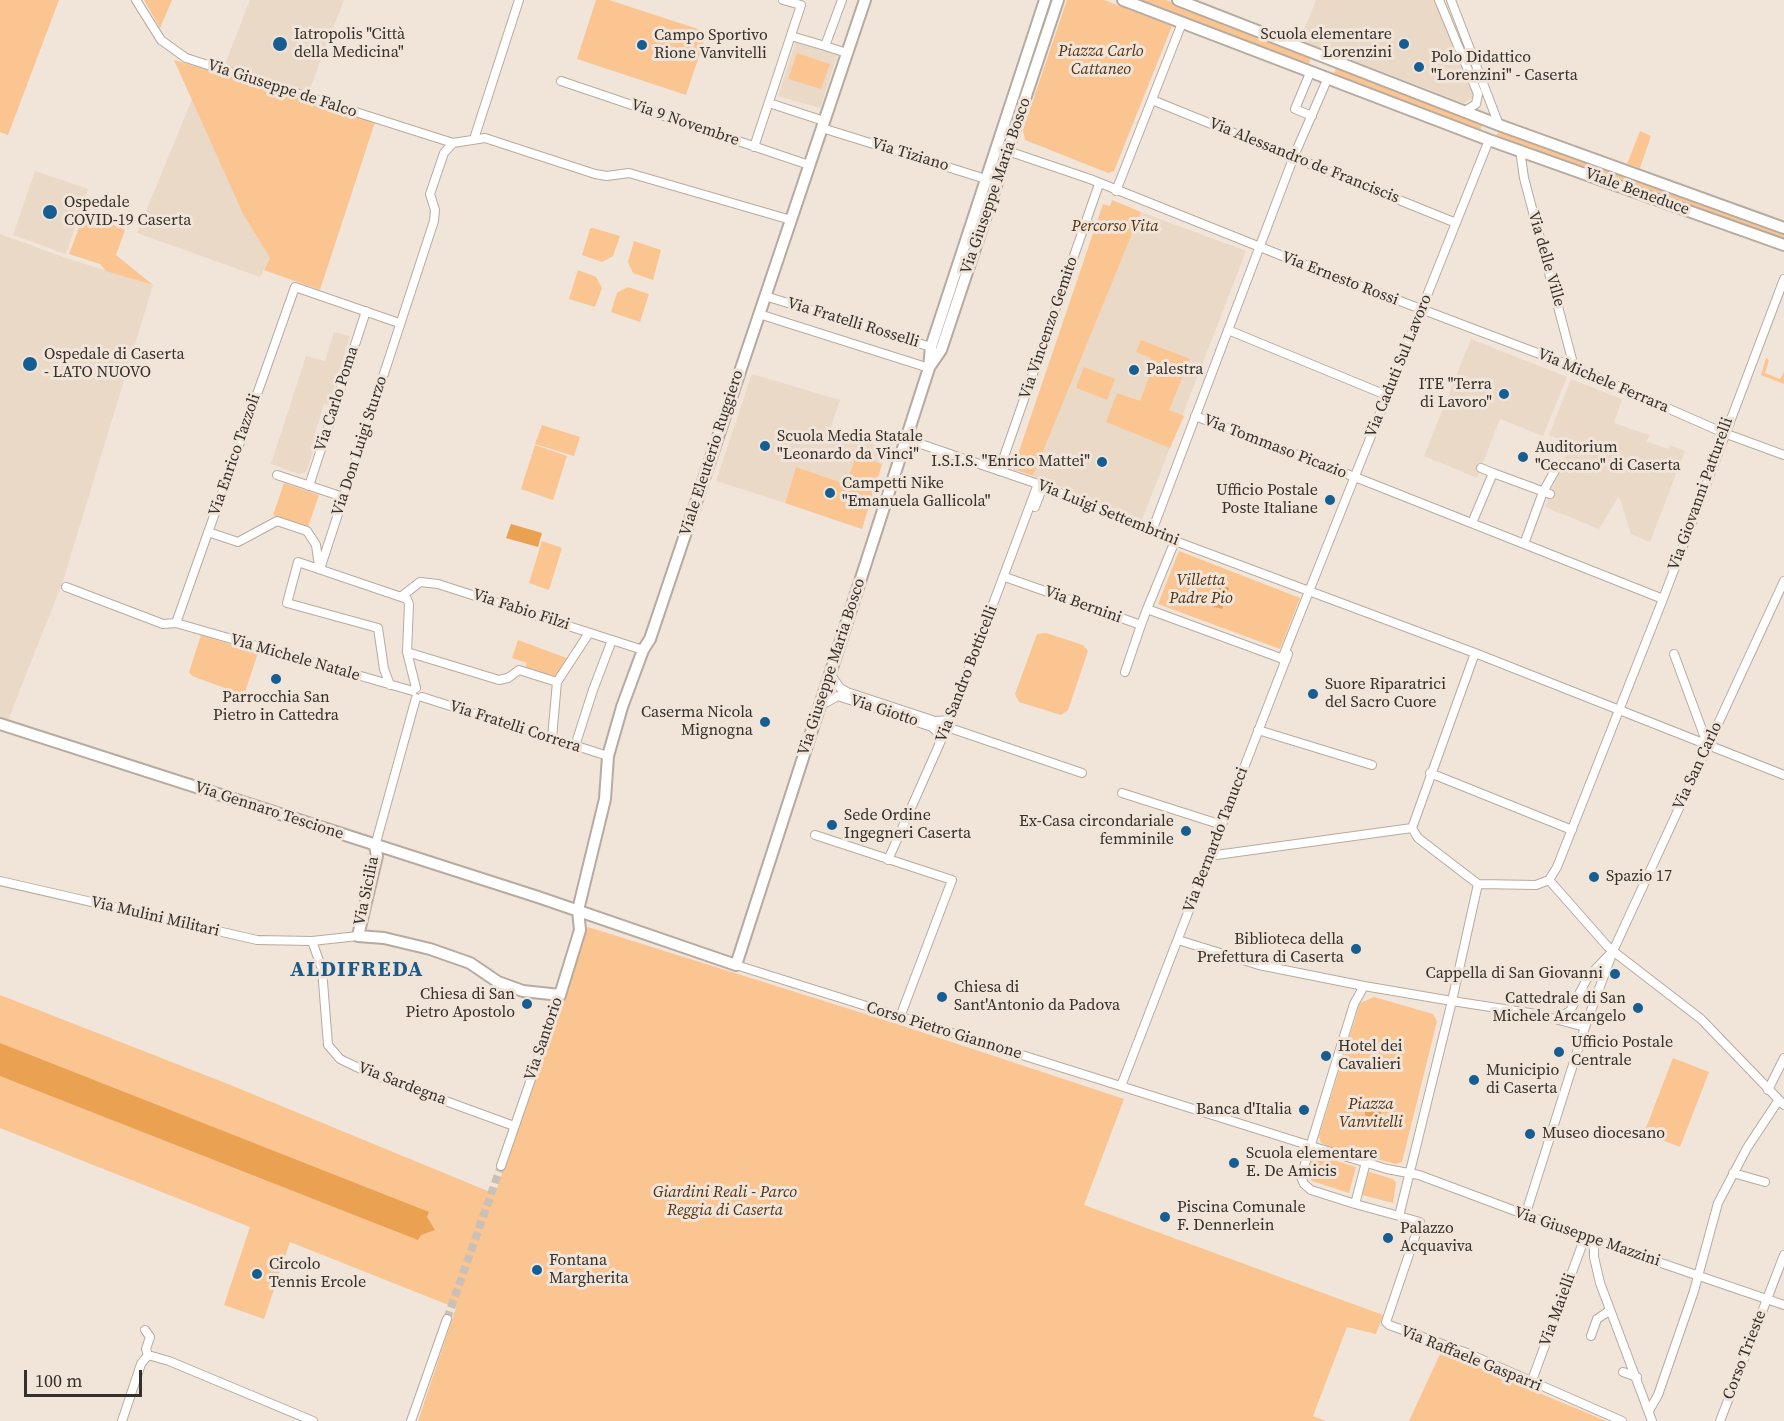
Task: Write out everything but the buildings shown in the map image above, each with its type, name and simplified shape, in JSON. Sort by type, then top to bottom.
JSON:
[{"type":"street","name":"Via Giuseppe de Falco","points":[[136,0],[161,40],[179,55],[453,143]]},
{"type":"street","points":[[474,139],[519,0]]},
{"type":"street","points":[[754,147],[801,5],[783,0]]},
{"type":"street","points":[[825,46],[842,0]]},
{"type":"street","name":"Viale Eleuterio Ruggiero","points":[[578,910],[605,799],[608,756],[643,650],[650,639],[865,0]]},
{"type":"street","name":"Via Giuseppe Maria Bosco","points":[[936,348],[996,147],[1045,0]]},
{"type":"street","name":"Via Giuseppe Maria Bosco","points":[[736,965],[929,368],[998,183],[1059,0]]},
{"type":"street","name":"Viale Beneduce","points":[[1123,0],[1327,80],[1784,245]]},
{"type":"street","name":"Viale Beneduce","points":[[1178,0],[1499,125],[1784,228]]},
{"type":"street","points":[[1439,0],[1478,94],[1476,104],[1465,111]]},
{"type":"street","points":[[1451,0],[1499,125],[1489,140]]},
{"type":"street","points":[[1116,191],[1182,23]]},
{"type":"street","points":[[791,36],[847,53]]},
{"type":"street","points":[[1312,116],[1295,109],[1317,55]]},
{"type":"street","points":[[1152,531],[1294,156],[1335,62]]},
{"type":"street","name":"Via 9 Novembre","points":[[561,81],[809,165]]},
{"type":"street","name":"Via Alessandro de Franciscis","points":[[1152,100],[1456,224]]},
{"type":"street","name":"Via Tiziano","points":[[769,103],[823,125],[998,183]]},
{"type":"street","points":[[453,143],[485,138],[607,177],[629,173],[790,220]]},
{"type":"street","name":"Via Caduti Sul Lavoro","points":[[1310,593],[1386,395],[1489,140]]},
{"type":"street","name":"Via Don Luigi Sturzo","points":[[320,569],[434,221],[434,201],[430,194],[444,153],[453,143]]},
{"type":"street","points":[[996,147],[1099,184]]},
{"type":"street","name":"Via delle Ville","points":[[1520,150],[1524,178],[1574,367]]},
{"type":"street","points":[[1627,189],[1633,173]]},
{"type":"street","name":"Via Ernesto Rossi","points":[[1099,184],[1421,310]]},
{"type":"street","name":"Via Vincenzo Gemito","points":[[999,471],[1099,184]]},
{"type":"street","name":"Via Giovanni Patturelli","points":[[1549,879],[1557,867],[1663,599],[1724,432],[1784,279]]},
{"type":"street","name":"Via Enrico Tazzoli","points":[[176,623],[295,287],[366,311]]},
{"type":"street","name":"Via Fratelli Rosselli","points":[[765,296],[936,348]]},
{"type":"street","name":"Via Michele Ferrara","points":[[1421,310],[1574,367],[1724,432],[1784,455]]},
{"type":"street","points":[[366,311],[399,323]]},
{"type":"street","name":"Via Carlo Poma","points":[[309,486],[366,311]]},
{"type":"street","name":"Via Fratelli Rosselli","points":[[759,314],[929,368]]},
{"type":"street","points":[[1228,330],[1386,395]]},
{"type":"street","name":"Via Tommaso Picazio","points":[[1195,416],[1663,599]]},
{"type":"street","name":"Via Luigi Settembrini","points":[[906,439],[1040,485],[1175,541],[1475,653],[1619,710]]},
{"type":"street","points":[[1524,544],[1558,465]]},
{"type":"street","points":[[1481,468],[1547,493]]},
{"type":"street","points":[[1472,523],[1492,472]]},
{"type":"street","points":[[277,476],[343,497]]},
{"type":"street","name":"Via Sandro Botticelli","points":[[888,860],[949,723],[1007,578],[1040,485]]},
{"type":"street","points":[[208,532],[238,542],[277,521],[307,531],[316,546],[320,569]]},
{"type":"street","points":[[1147,609],[1175,541]]},
{"type":"street","points":[[375,846],[417,694],[407,652],[409,604],[402,596],[297,562],[287,603],[378,628],[384,669],[390,685]]},
{"type":"street","name":"Via Bernini","points":[[1007,578],[1141,625],[1147,609],[1284,659]]},
{"type":"street","name":"Via San Carlo","points":[[1613,951],[1784,581]]},
{"type":"street","name":"Via Fabio Filzi","points":[[402,596],[420,582],[438,584],[643,650]]},
{"type":"street","name":"Via Michele Natale","points":[[66,587],[163,624],[176,623],[417,694]]},
{"type":"street","name":"Via Bernardo Tanucci","points":[[1121,1086],[1310,593]]},
{"type":"street","points":[[1125,672],[1141,625]]},
{"type":"street","points":[[552,738],[557,682],[590,633]]},
{"type":"street","points":[[575,746],[592,690],[612,640]]},
{"type":"street","points":[[407,652],[499,680],[508,678],[519,670],[557,682]]},
{"type":"street","points":[[1475,653],[1412,828],[1418,838],[1478,884],[1536,885],[1549,879],[1613,951],[1701,1019],[1781,1103],[1733,1173],[1718,1203],[1698,1276],[1658,1395],[1650,1409]]},
{"type":"street","points":[[1674,654],[1708,746]]},
{"type":"street","name":"Via Giotto","points":[[830,672],[840,688],[847,692],[936,721],[949,723],[1082,773]]},
{"type":"street","name":"Via Fratelli Correra","points":[[417,694],[608,756]]},
{"type":"street","name":"Via Giotto","points":[[818,708],[838,696],[932,727],[939,734],[939,746]]},
{"type":"street","points":[[1619,710],[1784,775]]},
{"type":"street","name":"Via Gennaro Tescione","points":[[0,724],[578,910]]},
{"type":"street","points":[[1258,730],[1372,765]]},
{"type":"street","points":[[1430,773],[1572,830]]},
{"type":"street","points":[[1122,793],[1222,825]]},
{"type":"street","points":[[1209,856],[1412,828]]},
{"type":"street","points":[[815,836],[952,880],[900,1017]]},
{"type":"street","name":"Via Sicilia","points":[[358,936],[377,856],[375,846]]},
{"type":"street","name":"Via Mulini Militari","points":[[0,881],[257,940],[312,941],[358,936]]},
{"type":"street","points":[[1364,986],[1354,1004],[1301,1177],[1304,1184],[1311,1190],[1399,1216],[1478,884]]},
{"type":"street","name":"Corso Pietro Giannone","points":[[578,910],[736,965],[1366,1162]]},
{"type":"street","name":"Via Santorio","points":[[501,1166],[580,930],[578,910]]},
{"type":"street","points":[[358,936],[384,938],[430,949],[470,963],[498,982],[523,990],[560,995]]},
{"type":"street","points":[[1178,940],[1259,965],[1560,1020],[1585,1027]]},
{"type":"street","name":"Via Sardegna","points":[[312,941],[322,969],[328,1045],[340,1059],[369,1073],[514,1126]]},
{"type":"street","points":[[1560,1020],[1570,1011],[1588,977],[1613,951]]},
{"type":"street","points":[[1525,1216],[1585,1027],[1613,951]]},
{"type":"street","points":[[1768,1090],[1784,1058]]},
{"type":"street","points":[[1355,1204],[1366,1162]]},
{"type":"street","name":"Via Giuseppe Mazzini","points":[[1366,1162],[1409,1170],[1585,1238],[1784,1305]]},
{"type":"street","points":[[1733,1173],[1765,1182]]},
{"type":"street","name":"Via Raffaele Gasparri","points":[[1399,1216],[1420,1222],[1386,1322],[1394,1328],[1467,1353],[1622,1421]]},
{"type":"street","name":"Via Maielli","points":[[1532,1383],[1585,1238]]},
{"type":"street","points":[[1594,1241],[1595,1267],[1609,1311],[1650,1409],[1652,1421]]},
{"type":"street","name":"Corso Trieste","points":[[1720,1421],[1784,1255]]},
{"type":"street","points":[[1591,1336],[1597,1319],[1609,1311]]},
{"type":"street","points":[[411,1421],[447,1319]]},
{"type":"street","points":[[145,1330],[150,1337],[146,1349],[148,1355]]},
{"type":"street","points":[[122,1421],[141,1365],[148,1355]]},
{"type":"street","points":[[148,1355],[169,1361],[313,1421]]},
{"type":"street","points":[[1623,1372],[1637,1377]]},
{"type":"shaded area","name":"Iatropolis \"Città della Medicina\"","points":[[250,0],[344,0],[309,91],[230,68],[225,64]]},
{"type":"shaded area","name":"Polo Didattico \"Lorenzini\" - Caserta","points":[[1316,0],[1439,0],[1478,94],[1464,103],[1300,40]]},
{"type":"shaded area","points":[[797,38],[839,50],[820,108],[778,96]]},
{"type":"shaded area","points":[[193,97],[243,214],[270,258],[260,277],[137,233]]},
{"type":"shaded area","name":"Ospedale COVID-19 Caserta","points":[[35,171],[88,189],[66,254],[13,235]]},
{"type":"shaded area","points":[[1141,212],[1246,251],[1142,520],[1033,476]]},
{"type":"shaded area","points":[[0,234],[66,258],[153,285],[63,581],[8,720],[0,717]]},
{"type":"shaded area","points":[[334,332],[350,336],[329,405],[324,404],[315,433],[318,437],[306,472],[299,474],[271,464],[306,356],[325,361]]},
{"type":"shaded area","name":"ITE \"Terra di Lavoro\"","points":[[1471,339],[1567,377],[1543,436],[1500,419],[1477,478],[1424,456]]},
{"type":"shaded area","points":[[752,374],[840,400],[830,429],[887,449],[882,464],[856,456],[847,484],[796,467],[785,503],[716,481]]},
{"type":"shaded area","points":[[1571,379],[1622,399],[1614,423],[1649,435],[1647,442],[1668,449],[1670,445],[1685,451],[1650,542],[1631,534],[1619,496],[1599,529],[1545,507],[1570,444],[1549,435]]},
{"type":"shaded area","points":[[511,524],[542,533],[538,547],[506,538]]},
{"type":"shaded area","points":[[1220,585],[1229,588],[1222,609],[1212,606]]},
{"type":"shaded area","points":[[0,1043],[429,1212],[427,1217],[435,1230],[421,1235],[418,1240],[0,1076]]},
{"type":"shaded area","points":[[1370,1105],[1376,1105],[1381,1113],[1379,1119],[1370,1121],[1365,1116],[1365,1110]]},
{"type":"green space","points":[[0,0],[59,0],[8,135],[0,132]]},
{"type":"green space","points":[[144,0],[172,0],[160,28]]},
{"type":"green space","name":"Campo Sportivo Rione Vanvitelli","points":[[596,0],[609,0],[707,32],[686,95],[577,59]]},
{"type":"green space","name":"Piazza Carlo Cattaneo","points":[[1067,0],[1104,0],[1172,26],[1114,171],[1108,173],[1025,140],[1023,130]]},
{"type":"green space","points":[[1137,0],[1166,0],[1311,57],[1308,67]]},
{"type":"green space","points":[[797,53],[830,64],[821,89],[788,79]]},
{"type":"green space","points":[[174,60],[376,119],[320,290],[264,270],[270,258],[243,214]]},
{"type":"green space","points":[[1337,67],[1483,122],[1480,131],[1331,78]]},
{"type":"green space","points":[[1500,129],[1630,176],[1625,185],[1495,138]]},
{"type":"green space","points":[[1640,131],[1651,136],[1640,168],[1627,164]]},
{"type":"green space","points":[[1637,178],[1784,232],[1784,241],[1634,188]]},
{"type":"green space","name":"Percorso Vita","points":[[1112,200],[1141,212],[1033,476],[1013,469],[1103,204],[1110,206]]},
{"type":"green space","points":[[85,212],[125,230],[116,255],[153,285],[106,271],[100,264],[69,254]]},
{"type":"green space","points":[[590,229],[620,236],[613,256],[602,262],[582,255]]},
{"type":"green space","points":[[634,241],[661,250],[653,280],[633,273],[628,262]]},
{"type":"green space","points":[[578,270],[596,277],[602,288],[595,307],[569,299]]},
{"type":"green space","points":[[628,287],[649,294],[640,322],[611,312],[617,293]]},
{"type":"green space","points":[[1141,340],[1190,359],[1169,410],[1184,416],[1170,448],[1106,422],[1117,393],[1140,401],[1153,367],[1149,365],[1151,358],[1136,352]]},
{"type":"green space","points":[[1766,358],[1769,360],[1765,373],[1780,379],[1784,372],[1784,384],[1761,375]]},
{"type":"green space","points":[[1084,367],[1115,379],[1107,400],[1076,388]]},
{"type":"green space","points":[[542,425],[580,437],[574,456],[535,444]]},
{"type":"green space","points":[[535,445],[567,456],[553,500],[521,489]]},
{"type":"green space","name":"Campetti Nike \"Emanuela Gallicola\"","points":[[856,456],[882,464],[862,529],[785,503],[796,467],[846,484]]},
{"type":"green space","points":[[284,483],[319,495],[308,527],[273,515]]},
{"type":"green space","points":[[542,541],[562,548],[549,590],[529,583]]},
{"type":"green space","name":"Villetta Padre Pio","points":[[1179,551],[1300,598],[1280,649],[1158,604]]},
{"type":"green space","points":[[1046,633],[1083,645],[1088,651],[1068,710],[1061,715],[1019,702],[1015,694],[1037,634]]},
{"type":"green space","points":[[201,635],[258,653],[244,695],[192,676],[189,672]]},
{"type":"green space","points":[[518,640],[572,660],[557,682],[524,671],[527,663],[512,658]]},
{"type":"green space","name":"Giardini Reali - Parco Reggia di Caserta","points":[[588,927],[894,1023],[1124,1099],[1084,1205],[1383,1315],[1376,1334],[1347,1327],[1313,1416],[1326,1421],[418,1421],[456,1308],[290,1242],[264,1319],[224,1305],[250,1227],[0,1128],[0,995],[228,1084],[495,1194]]},
{"type":"green space","name":"Piazza Vanvitelli","points":[[1374,997],[1433,1014],[1437,1021],[1402,1162],[1396,1164],[1330,1147],[1321,1143],[1319,1136],[1360,1003]]},
{"type":"green space","points":[[1673,1058],[1709,1072],[1680,1147],[1644,1133]]},
{"type":"green space","points":[[1313,1154],[1356,1167],[1349,1193],[1312,1181],[1308,1172]]},
{"type":"green space","points":[[1369,1172],[1393,1179],[1396,1183],[1393,1203],[1362,1195]]},
{"type":"green space","points":[[1441,1352],[1606,1421],[1409,1421]]},
{"type":"tunnel","points":[[447,1319],[501,1166]]},
{"type":"place","name":"Iatropolis \"Città della Medicina\"","points":[[280,44]]},
{"type":"place","name":"Scuola elementare Lorenzini","points":[[1404,44]]},
{"type":"place","name":"Campo Sportivo Rione Vanvitelli","points":[[642,45]]},
{"type":"place","name":"Polo Didattico \"Lorenzini\" - Caserta","points":[[1419,67]]},
{"type":"place","name":"Ospedale COVID-19 Caserta","points":[[50,212]]},
{"type":"place","name":"Ospedale di Caserta - LATO NUOVO","points":[[30,364]]},
{"type":"place","name":"Palestra","points":[[1134,370]]},
{"type":"place","name":"ITE \"Terra di Lavoro\"","points":[[1504,394]]},
{"type":"place","name":"Scuola Media Statale \"Leonardo da Vinci\"","points":[[765,446]]},
{"type":"place","name":"Auditorium \"Ceccano\" di Caserta","points":[[1523,457]]},
{"type":"place","name":"I.S.I.S. \"Enrico Mattei\"","points":[[1102,462]]},
{"type":"place","name":"Campetti Nike \"Emanuela Gallicola\"","points":[[830,493]]},
{"type":"place","name":"Ufficio Postale Poste Italiane","points":[[1330,500]]},
{"type":"place","name":"Parrocchia San Pietro in Cattedra","points":[[276,679]]},
{"type":"place","name":"Suore Riparatrici del Sacro Cuore","points":[[1313,694]]},
{"type":"place","name":"Caserma Nicola Mignogna","points":[[765,722]]},
{"type":"place","name":"Sede Ordine Ingegneri Caserta","points":[[832,825]]},
{"type":"place","name":"Ex-Casa circondariale femminile","points":[[1186,831]]},
{"type":"place","name":"Spazio 17","points":[[1594,877]]},
{"type":"place","name":"Biblioteca della Prefettura di Caserta","points":[[1356,949]]},
{"type":"place","name":"Cappella di San Giovanni","points":[[1615,974]]},
{"type":"place","name":"Chiesa di Sant'Antonio da Padova","points":[[942,997]]},
{"type":"place","name":"Chiesa di San Pietro Apostolo","points":[[527,1004]]},
{"type":"place","name":"Cattedrale di San Michele Arcangelo","points":[[1638,1008]]},
{"type":"place","name":"Ufficio Postale Centrale","points":[[1559,1052]]},
{"type":"place","name":"Hotel dei Cavalieri","points":[[1326,1056]]},
{"type":"place","name":"Municipio di Caserta","points":[[1474,1080]]},
{"type":"place","name":"Banca d'Italia","points":[[1304,1110]]},
{"type":"place","name":"Museo diocesano","points":[[1530,1134]]},
{"type":"place","name":"Scuola elementare E. De Amicis","points":[[1234,1163]]},
{"type":"place","name":"Piscina Comunale F. Dennerlein","points":[[1165,1217]]},
{"type":"place","name":"Palazzo Acquaviva","points":[[1388,1238]]},
{"type":"place","name":"Fontana Margherita","points":[[537,1270]]},
{"type":"place","name":"Circolo Tennis Ercole","points":[[257,1274]]},
{"type":"district","name":"ALDIFREDA","points":[[357,970]]}]
